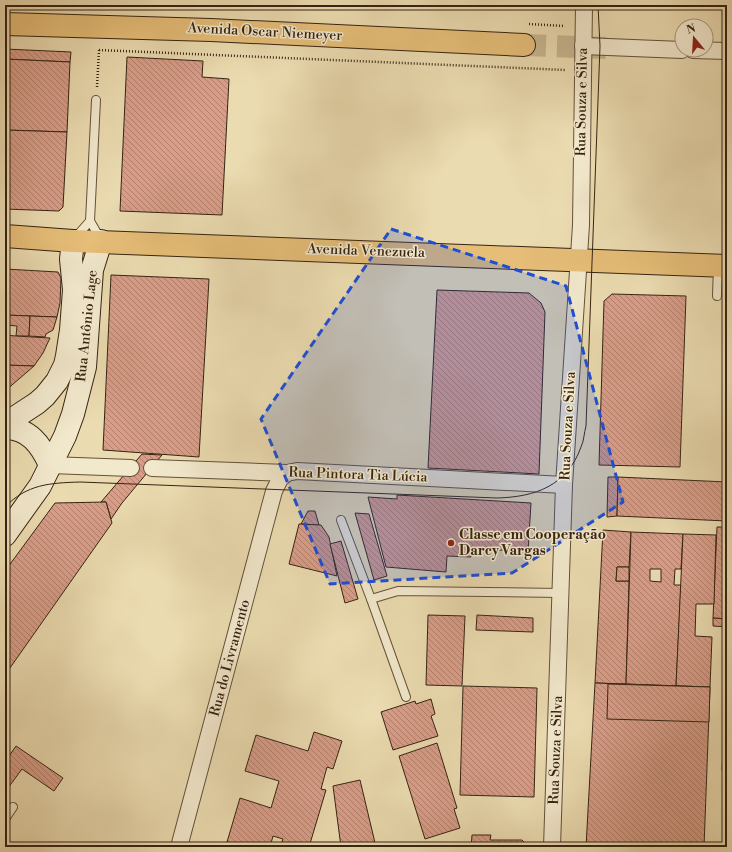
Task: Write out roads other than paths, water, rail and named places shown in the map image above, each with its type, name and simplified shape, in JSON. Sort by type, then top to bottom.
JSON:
[{"type":"main road","name":"Avenida Oscar Niemeyer","points":[[5,24],[219,30],[524,45]]},
{"type":"main road","name":"Avenida Venezuela","points":[[5,236],[73,241],[722,266]]},
{"type":"street","name":"Rua Souza e Silva","points":[[552,847],[564,485],[581,209],[584,5]]},
{"type":"street","points":[[583,46],[674,50]]},
{"type":"street","points":[[714,51],[727,51]]},
{"type":"street","name":"Rua Antônio Lage","points":[[5,424],[45,396],[57,381],[65,365],[71,330],[74,290],[71,259],[73,241]]},
{"type":"street","name":"Rua Antônio Lage","points":[[5,536],[40,486],[65,436],[80,392],[87,354],[92,270],[101,241]]},
{"type":"street","points":[[5,428],[20,430],[34,439],[40,446],[50,465],[131,468]]},
{"type":"street","name":"Rua Pintora Tia Lúcia","points":[[152,468],[287,473],[297,470],[564,485]]},
{"type":"street","name":"Rua do Livramento","points":[[179,847],[274,490],[280,479],[287,473]]},
{"type":"lane","points":[[96,100],[90,221],[101,241]]},
{"type":"lane","points":[[73,241],[90,221]]},
{"type":"lane","points":[[717,296],[722,266]]},
{"type":"lane","points":[[341,520],[406,697]]},
{"type":"lane","points":[[371,599],[398,591],[561,593]]},
{"type":"lane","points":[[5,819],[13,807]]},
{"type":"tunnel","points":[[524,45],[606,48]]},
{"type":"tram line","points":[[5,507],[13,499],[30,489],[49,484],[69,482],[497,498],[537,492],[558,480],[575,460],[582,445],[586,426],[600,46],[598,5]]},
{"type":"place","name":"Classe em Cooperação Darcy Vargas","points":[[451,543]]}]
